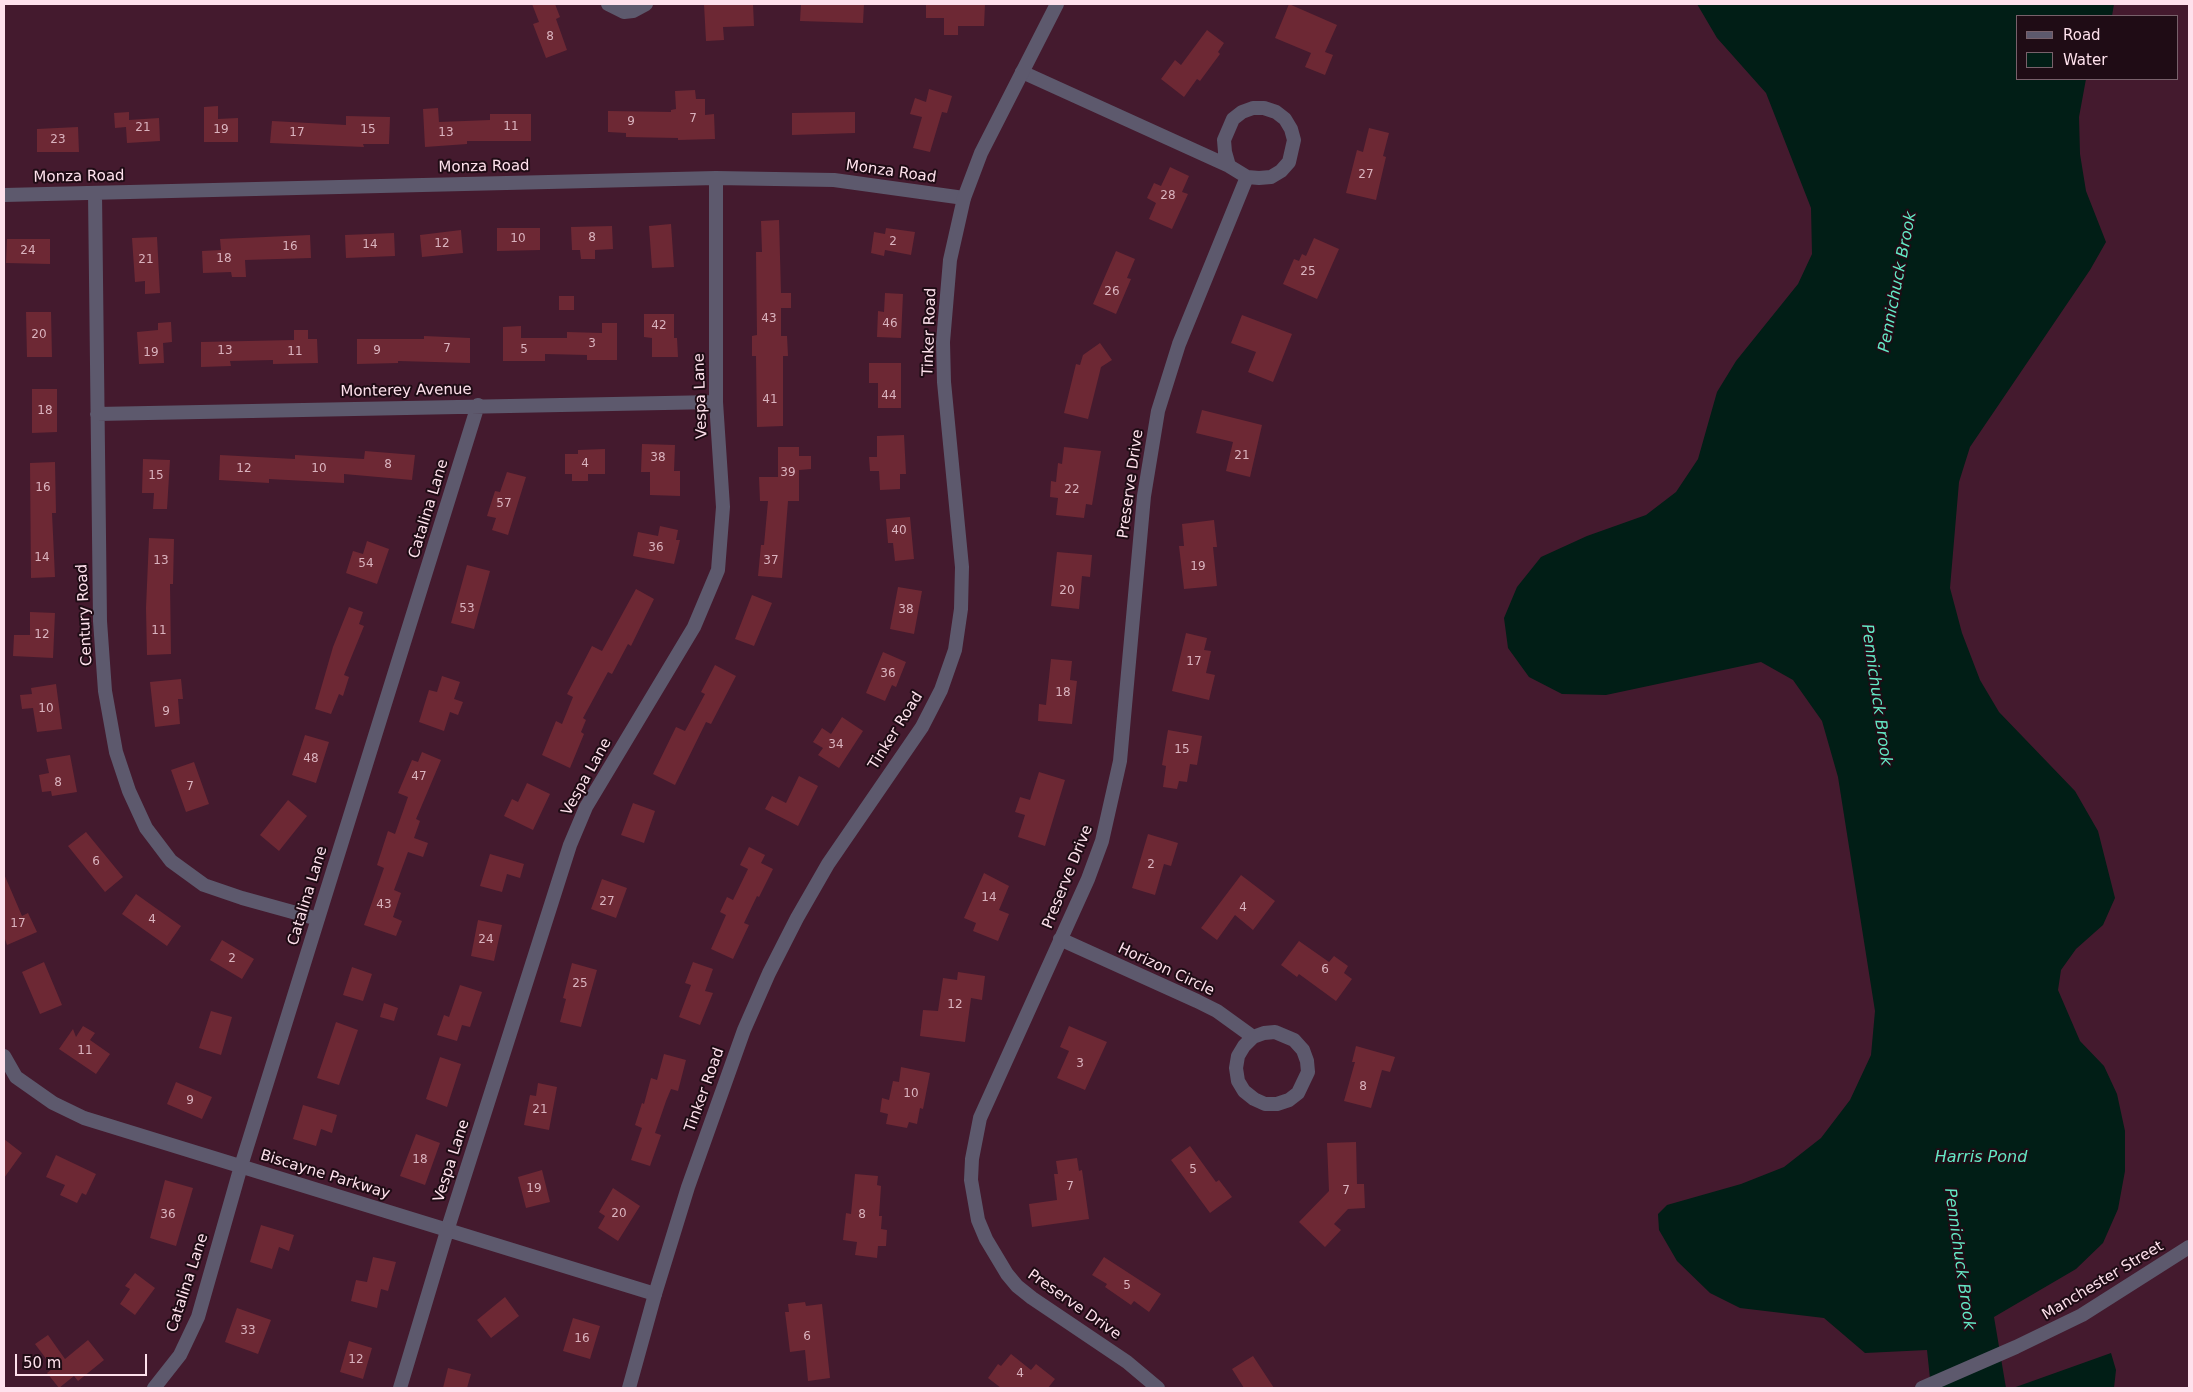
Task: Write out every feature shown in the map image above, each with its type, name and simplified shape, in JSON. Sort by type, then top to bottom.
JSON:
[{"type":"street","points":[[608,4],[624,12],[633,11],[646,4]]},
{"type":"street","name":"Tinker Road","points":[[629,1388],[655,1294],[722,1089],[769,973],[797,918],[828,864],[922,727],[941,690],[955,650],[961,609],[962,567],[948,435],[943,342],[950,260],[964,198],[989,134],[1057,4]]},
{"type":"street","points":[[1022,72],[1247,176],[1259,178],[1270,176],[1281,171],[1289,162],[1293,152],[1294,140],[1291,129],[1285,119],[1276,112],[1264,108],[1253,108],[1242,112],[1233,119],[1224,140],[1228,166]]},
{"type":"street","name":"Preserve Drive","points":[[1158,1388],[1127,1362],[1017,1286],[996,1258],[986,1239],[974,1201],[972,1159],[980,1118],[1088,879],[1102,841],[1113,801],[1121,751],[1144,496],[1158,411],[1178,344],[1247,176]]},
{"type":"street","name":"Monza Road","points":[[4,195],[716,178],[834,180],[964,198]]},
{"type":"street","name":"Vespa Lane","points":[[400,1388],[447,1231],[570,845],[586,807],[694,627],[718,570],[723,507],[716,402],[716,178]]},
{"type":"street","name":"Century Road","points":[[95,194],[100,621],[105,691],[116,752],[129,791],[146,828],[171,861],[204,885],[242,898],[318,919]]},
{"type":"street","name":"Monterey Avenue","points":[[97,414],[478,405],[716,402]]},
{"type":"street","name":"Catalina Lane","points":[[154,1388],[180,1355],[198,1317],[241,1166],[478,405]]},
{"type":"street","name":"Horizon Circle","points":[[1060,939],[1217,1011],[1253,1038]]},
{"type":"street","points":[[1264,1033],[1286,1035],[1303,1050],[1308,1072],[1298,1093],[1289,1100],[1277,1104],[1265,1104],[1254,1099],[1241,1086],[1236,1068],[1238,1056],[1244,1046],[1253,1038],[1264,1033]]},
{"type":"street","name":"Biscayne Parkway","points":[[4,1056],[16,1077],[53,1103],[84,1118],[655,1294]]},
{"type":"street","name":"Manchester Street","points":[[1922,1388],[2016,1347],[2082,1315],[2189,1247]]},
{"type":"water","name":"Harris Pond","points":[[1697,4],[2114,4],[2112,15],[2016,15],[2016,80],[2086,80],[2079,117],[2080,154],[2086,191],[2106,242],[2090,270],[1970,447],[1959,482],[1950,588],[1962,633],[1980,680],[1999,712],[2075,791],[2098,831],[2115,898],[2103,925],[2076,949],[2061,970],[2058,990],[2080,1041],[2104,1066],[2117,1094],[2125,1131],[2125,1171],[2118,1209],[2103,1243],[2076,1269],[1994,1317],[2006,1388],[1931,1388],[1927,1350],[1865,1353],[1824,1318],[1740,1308],[1710,1293],[1677,1261],[1659,1230],[1658,1214],[1667,1205],[1741,1184],[1784,1167],[1821,1138],[1850,1100],[1871,1055],[1875,1011],[1838,777],[1822,721],[1793,680],[1761,662],[1606,695],[1562,694],[1529,677],[1508,648],[1504,618],[1517,587],[1541,557],[1587,536],[1646,515],[1676,492],[1698,459],[1717,392],[1736,361],[1798,284],[1812,254],[1811,208],[1766,93],[1717,38]]},
{"type":"water","points":[[2111,1353],[2116,1370],[2114,1388],[2013,1388]]},
{"type":"building","points":[[532,4],[555,4],[560,17],[556,19],[567,50],[546,58],[533,24],[539,22]]},
{"type":"building","points":[[704,4],[753,4],[754,26],[723,27],[724,40],[706,41]]},
{"type":"building","points":[[801,4],[864,4],[863,23],[800,21]]},
{"type":"building","points":[[926,4],[985,4],[984,26],[958,26],[958,35],[944,35],[944,18],[926,18]]},
{"type":"building","points":[[1289,4],[1337,25],[1325,52],[1333,55],[1325,75],[1305,67],[1311,53],[1275,38]]},
{"type":"building","points":[[1207,30],[1224,43],[1218,52],[1220,54],[1200,81],[1197,79],[1184,97],[1161,79],[1175,60],[1181,65]]},
{"type":"building","points":[[929,89],[952,96],[947,113],[942,112],[930,152],[913,148],[922,117],[910,114],[915,98],[926,102]]},
{"type":"building","points":[[695,90],[696,99],[705,99],[705,115],[714,114],[715,139],[678,140],[678,138],[626,137],[626,133],[608,132],[608,111],[671,112],[671,110],[676,109],[675,91]]},
{"type":"building","points":[[218,106],[218,119],[238,118],[238,142],[204,142],[204,107]]},
{"type":"building","points":[[438,108],[439,122],[490,120],[490,114],[531,114],[531,141],[467,141],[467,144],[425,147],[423,109]]},
{"type":"building","points":[[129,112],[129,120],[159,118],[160,141],[127,143],[126,127],[115,128],[114,113]]},
{"type":"building","points":[[855,112],[855,133],[792,135],[792,113]]},
{"type":"building","points":[[346,116],[390,117],[389,144],[363,144],[364,147],[270,143],[272,121],[346,125]]},
{"type":"building","points":[[78,127],[79,152],[37,152],[37,129]]},
{"type":"building","points":[[1369,128],[1389,133],[1383,156],[1386,157],[1376,200],[1346,193],[1357,150],[1363,152]]},
{"type":"building","points":[[1170,167],[1189,176],[1182,192],[1188,194],[1172,229],[1149,219],[1156,203],[1147,198],[1154,183],[1161,186]]},
{"type":"building","points":[[779,220],[781,293],[791,293],[791,308],[781,308],[781,336],[787,336],[788,356],[783,356],[783,426],[757,427],[756,356],[752,356],[752,336],[757,335],[756,252],[762,252],[761,221]]},
{"type":"building","points":[[671,224],[674,267],[652,268],[649,226]]},
{"type":"building","points":[[612,226],[613,249],[595,250],[595,259],[581,259],[580,250],[572,250],[571,227]]},
{"type":"building","points":[[497,228],[540,228],[540,250],[497,251]]},
{"type":"building","points":[[886,228],[915,232],[911,255],[885,250],[884,256],[871,253],[874,232],[885,234]]},
{"type":"building","points":[[461,230],[463,253],[422,257],[420,235]]},
{"type":"building","points":[[394,233],[395,256],[346,258],[345,235]]},
{"type":"building","points":[[310,235],[311,258],[245,260],[246,277],[232,277],[231,272],[203,273],[202,251],[221,250],[220,239]]},
{"type":"building","points":[[157,237],[160,293],[145,294],[145,281],[135,282],[132,238]]},
{"type":"building","points":[[1314,238],[1339,249],[1317,299],[1283,284],[1294,259],[1299,261],[1302,254],[1306,256]]},
{"type":"building","points":[[7,239],[50,239],[50,264],[6,263]]},
{"type":"building","points":[[1116,251],[1135,259],[1127,278],[1131,279],[1116,314],[1093,304]]},
{"type":"building","points":[[885,293],[903,294],[901,338],[877,337],[878,311],[884,312]]},
{"type":"building","points":[[559,296],[574,296],[574,310],[559,310]]},
{"type":"building","points":[[26,312],[51,312],[52,357],[27,357]]},
{"type":"building","points":[[644,314],[674,314],[674,338],[677,338],[678,357],[652,357],[652,338],[644,337]]},
{"type":"building","points":[[1242,315],[1292,334],[1273,382],[1248,372],[1256,352],[1231,343]]},
{"type":"building","points":[[171,322],[172,342],[163,343],[164,363],[139,364],[137,332],[158,330],[158,323]]},
{"type":"building","points":[[602,323],[617,323],[617,360],[587,360],[587,355],[545,354],[545,361],[503,361],[503,327],[521,326],[521,338],[567,338],[567,332],[602,333]]},
{"type":"building","points":[[294,330],[308,330],[308,339],[317,339],[318,363],[273,364],[273,360],[230,361],[231,366],[201,367],[201,342],[294,340]]},
{"type":"building","points":[[424,336],[470,338],[470,363],[398,361],[398,363],[357,364],[357,339],[424,339]]},
{"type":"building","points":[[1100,343],[1112,360],[1101,367],[1088,419],[1064,413],[1076,364],[1080,365],[1083,355]]},
{"type":"building","points":[[869,363],[901,363],[901,408],[878,408],[878,383],[869,383]]},
{"type":"building","points":[[32,389],[57,389],[57,432],[32,433]]},
{"type":"building","points":[[1202,410],[1262,425],[1250,477],[1226,471],[1233,442],[1196,433]]},
{"type":"building","points":[[904,435],[906,474],[900,474],[900,489],[880,490],[879,471],[870,471],[869,457],[877,457],[877,436]]},
{"type":"building","points":[[642,444],[675,445],[674,471],[680,471],[680,496],[650,495],[650,472],[641,472]]},
{"type":"building","points":[[778,447],[799,447],[799,456],[811,456],[811,469],[799,470],[799,501],[788,501],[782,578],[758,576],[761,545],[764,545],[768,501],[760,501],[759,477],[778,477]]},
{"type":"building","points":[[1064,447],[1101,451],[1092,505],[1086,504],[1084,518],[1056,515],[1058,498],[1050,497],[1051,481],[1056,482],[1058,463],[1062,464]]},
{"type":"building","points":[[605,449],[605,474],[588,474],[588,481],[572,481],[572,474],[565,474],[565,454],[578,454],[578,450]]},
{"type":"building","points":[[365,451],[415,455],[412,480],[344,474],[344,483],[269,479],[269,483],[219,480],[220,455],[295,459],[295,455],[364,459]]},
{"type":"building","points":[[143,459],[170,460],[167,509],[153,509],[154,493],[142,493]]},
{"type":"building","points":[[55,462],[56,513],[52,513],[55,577],[31,578],[30,463]]},
{"type":"building","points":[[507,472],[526,477],[508,535],[492,530],[496,518],[487,516],[495,491],[500,492]]},
{"type":"building","points":[[910,517],[914,559],[895,561],[893,543],[888,543],[886,519]]},
{"type":"building","points":[[1214,520],[1217,547],[1213,547],[1217,586],[1184,589],[1179,546],[1184,546],[1182,524]]},
{"type":"building","points":[[660,526],[678,530],[676,540],[680,540],[674,564],[633,556],[638,532],[658,536]]},
{"type":"building","points":[[149,538],[174,539],[173,584],[170,584],[171,654],[147,655],[146,608]]},
{"type":"building","points":[[367,541],[389,549],[377,584],[346,573],[353,551],[363,554]]},
{"type":"building","points":[[1057,552],[1092,555],[1090,577],[1082,576],[1079,609],[1051,606]]},
{"type":"building","points":[[467,565],[490,571],[474,629],[451,623]]},
{"type":"building","points":[[898,587],[922,591],[914,634],[890,629]]},
{"type":"building","points":[[636,589],[654,599],[631,646],[628,644],[612,674],[608,672],[583,718],[586,720],[581,732],[584,734],[570,768],[542,755],[556,721],[562,724],[573,697],[567,694],[592,646],[602,651]]},
{"type":"building","points":[[752,595],[772,603],[754,646],[735,639]]},
{"type":"building","points":[[349,607],[363,612],[359,624],[364,626],[344,675],[349,677],[343,696],[339,694],[331,714],[315,709],[333,647]]},
{"type":"building","points":[[30,612],[55,613],[53,658],[13,656],[14,635],[30,635]]},
{"type":"building","points":[[1186,633],[1207,638],[1204,650],[1211,651],[1206,673],[1215,675],[1209,700],[1172,691]]},
{"type":"building","points":[[883,652],[906,662],[896,687],[892,685],[885,701],[866,693]]},
{"type":"building","points":[[1051,659],[1072,661],[1070,680],[1077,681],[1072,724],[1038,721],[1039,704],[1046,705]]},
{"type":"building","points":[[715,665],[736,676],[711,724],[706,722],[675,785],[653,774],[676,727],[685,731],[705,694],[701,692]]},
{"type":"building","points":[[442,676],[460,682],[454,699],[463,702],[458,715],[450,712],[444,731],[419,722],[429,690],[437,692]]},
{"type":"building","points":[[181,679],[183,699],[178,699],[180,724],[155,727],[150,682]]},
{"type":"building","points":[[56,684],[62,729],[37,732],[33,708],[22,709],[20,695],[32,694],[31,688]]},
{"type":"building","points":[[842,717],[863,731],[839,768],[818,755],[823,748],[813,742],[822,728],[831,734]]},
{"type":"building","points":[[1168,730],[1202,736],[1197,765],[1190,764],[1187,782],[1179,781],[1177,789],[1163,787],[1166,766],[1162,765]]},
{"type":"building","points":[[305,735],[329,742],[316,783],[292,775]]},
{"type":"building","points":[[422,752],[441,760],[416,819],[420,821],[414,838],[428,843],[423,857],[408,852],[394,890],[401,893],[393,917],[402,921],[396,936],[364,925],[384,868],[377,865],[388,831],[395,834],[408,797],[398,793],[412,760],[418,762]]},
{"type":"building","points":[[70,755],[77,792],[52,796],[51,791],[42,792],[39,775],[49,773],[46,759]]},
{"type":"building","points":[[194,762],[209,804],[186,812],[171,770]]},
{"type":"building","points":[[1039,772],[1065,780],[1045,846],[1018,837],[1025,815],[1015,812],[1020,797],[1030,800]]},
{"type":"building","points":[[799,776],[818,786],[798,826],[765,809],[772,796],[786,803]]},
{"type":"building","points":[[527,783],[550,794],[533,830],[504,816],[512,799],[518,802]]},
{"type":"building","points":[[288,800],[307,816],[279,851],[260,835]]},
{"type":"building","points":[[633,803],[655,811],[644,843],[621,835]]},
{"type":"building","points":[[86,832],[123,877],[105,892],[68,846]]},
{"type":"building","points":[[1148,834],[1178,843],[1171,866],[1164,864],[1155,895],[1132,888]]},
{"type":"building","points":[[749,847],[765,855],[761,863],[773,869],[744,923],[749,925],[733,959],[711,949],[726,915],[720,912],[727,897],[733,900],[748,869],[740,865]]},
{"type":"building","points":[[490,854],[524,864],[520,878],[507,874],[502,892],[480,886]]},
{"type":"building","points":[[984,873],[1009,886],[999,910],[1009,914],[998,941],[973,931],[976,923],[964,918]]},
{"type":"building","points":[[4,874],[22,916],[28,913],[37,932],[7,945],[4,936]]},
{"type":"building","points":[[1241,875],[1275,901],[1253,930],[1235,915],[1217,940],[1201,928]]},
{"type":"building","points":[[602,879],[627,888],[616,918],[591,909]]},
{"type":"building","points":[[136,894],[181,926],[167,946],[122,914]]},
{"type":"building","points":[[478,920],[502,925],[494,961],[471,956]]},
{"type":"building","points":[[222,940],[254,959],[242,979],[210,960]]},
{"type":"building","points":[[1299,941],[1329,962],[1334,956],[1348,966],[1344,973],[1352,979],[1336,1001],[1299,974],[1297,977],[1281,965]]},
{"type":"building","points":[[44,962],[62,1005],[40,1014],[22,972]]},
{"type":"building","points":[[693,962],[713,969],[705,991],[713,993],[700,1025],[679,1017],[691,985],[685,983]]},
{"type":"building","points":[[572,963],[597,970],[581,1027],[560,1022],[566,999],[563,998]]},
{"type":"building","points":[[352,967],[372,974],[363,1001],[343,995]]},
{"type":"building","points":[[958,972],[985,976],[982,1000],[971,998],[965,1042],[920,1036],[923,1010],[938,1011],[943,978],[957,980]]},
{"type":"building","points":[[460,985],[482,992],[470,1027],[462,1025],[457,1041],[437,1035],[444,1015],[449,1017]]},
{"type":"building","points":[[384,1003],[398,1008],[394,1021],[380,1017]]},
{"type":"building","points":[[211,1011],[232,1017],[221,1055],[199,1048]]},
{"type":"building","points":[[336,1022],[358,1030],[339,1085],[317,1078]]},
{"type":"building","points":[[83,1026],[95,1033],[90,1040],[110,1054],[96,1074],[59,1049],[73,1029],[76,1037]]},
{"type":"building","points":[[1069,1026],[1107,1042],[1085,1090],[1057,1078],[1069,1051],[1060,1047]]},
{"type":"building","points":[[1356,1046],[1395,1057],[1390,1072],[1382,1070],[1371,1108],[1344,1101],[1355,1062],[1352,1062]]},
{"type":"building","points":[[664,1054],[686,1060],[678,1091],[671,1089],[655,1133],[661,1135],[650,1166],[631,1160],[642,1128],[635,1125],[642,1103],[644,1104],[651,1078],[657,1080]]},
{"type":"building","points":[[440,1057],[461,1064],[447,1107],[426,1099]]},
{"type":"building","points":[[901,1067],[930,1073],[923,1109],[920,1108],[917,1124],[909,1122],[907,1128],[886,1124],[888,1114],[880,1112],[882,1098],[889,1100],[893,1081],[899,1082]]},
{"type":"building","points":[[176,1082],[212,1097],[202,1119],[167,1104]]},
{"type":"building","points":[[538,1083],[557,1087],[549,1130],[524,1125],[530,1095],[536,1096]]},
{"type":"building","points":[[303,1105],[337,1115],[332,1133],[321,1129],[316,1146],[293,1139]]},
{"type":"building","points":[[416,1134],[440,1143],[425,1185],[400,1176]]},
{"type":"building","points":[[4,1139],[22,1153],[4,1178]]},
{"type":"building","points":[[1356,1142],[1357,1184],[1364,1184],[1365,1208],[1348,1209],[1334,1224],[1341,1230],[1325,1247],[1299,1222],[1329,1191],[1327,1143]]},
{"type":"building","points":[[1190,1146],[1216,1182],[1219,1180],[1232,1197],[1210,1213],[1171,1160]]},
{"type":"building","points":[[56,1155],[96,1174],[86,1195],[82,1193],[77,1203],[60,1195],[65,1185],[46,1177]]},
{"type":"building","points":[[1077,1158],[1079,1171],[1082,1170],[1089,1219],[1032,1227],[1029,1204],[1057,1200],[1054,1174],[1058,1174],[1056,1161]]},
{"type":"building","points":[[542,1170],[550,1202],[526,1208],[518,1177]]},
{"type":"building","points":[[855,1174],[878,1176],[877,1185],[881,1186],[879,1216],[882,1216],[881,1229],[887,1230],[886,1246],[878,1246],[877,1258],[855,1255],[857,1242],[843,1240],[846,1213],[851,1214]]},
{"type":"building","points":[[165,1180],[193,1188],[176,1246],[150,1238]]},
{"type":"building","points":[[613,1188],[640,1206],[618,1241],[598,1228],[605,1216],[599,1212]]},
{"type":"building","points":[[261,1225],[294,1235],[289,1251],[279,1247],[272,1269],[250,1262]]},
{"type":"building","points":[[373,1257],[396,1262],[388,1291],[381,1289],[377,1308],[351,1301],[356,1280],[367,1282]]},
{"type":"building","points":[[1104,1257],[1161,1294],[1149,1312],[1134,1301],[1131,1305],[1105,1287],[1107,1284],[1092,1275]]},
{"type":"building","points":[[135,1273],[155,1288],[135,1315],[120,1304],[130,1289],[125,1286]]},
{"type":"building","points":[[505,1297],[519,1316],[491,1338],[477,1320]]},
{"type":"building","points":[[805,1302],[806,1306],[822,1304],[830,1378],[808,1381],[805,1350],[790,1352],[785,1312],[789,1312],[788,1304]]},
{"type":"building","points":[[237,1308],[271,1320],[258,1354],[225,1342]]},
{"type":"building","points":[[573,1318],[600,1326],[590,1359],[563,1351]]},
{"type":"building","points":[[48,1335],[65,1359],[88,1340],[104,1360],[78,1381],[74,1376],[59,1388],[47,1373],[53,1368],[35,1344]]},
{"type":"building","points":[[349,1341],[372,1348],[363,1379],[340,1372]]},
{"type":"building","points":[[1011,1354],[1031,1370],[1036,1364],[1055,1379],[1048,1388],[1001,1388],[988,1378],[998,1364],[1001,1366]]},
{"type":"building","points":[[1253,1356],[1274,1388],[1244,1388],[1232,1369]]},
{"type":"building","points":[[448,1368],[471,1374],[467,1388],[443,1388]]},
{"type":"water label","name":"Pennichuck Brook","points":[[1898,282]]},
{"type":"water label","name":"Pennichuck Brook","points":[[1876,695]]},
{"type":"water label","name":"Pennichuck Brook","points":[[1959,1259]]}]
